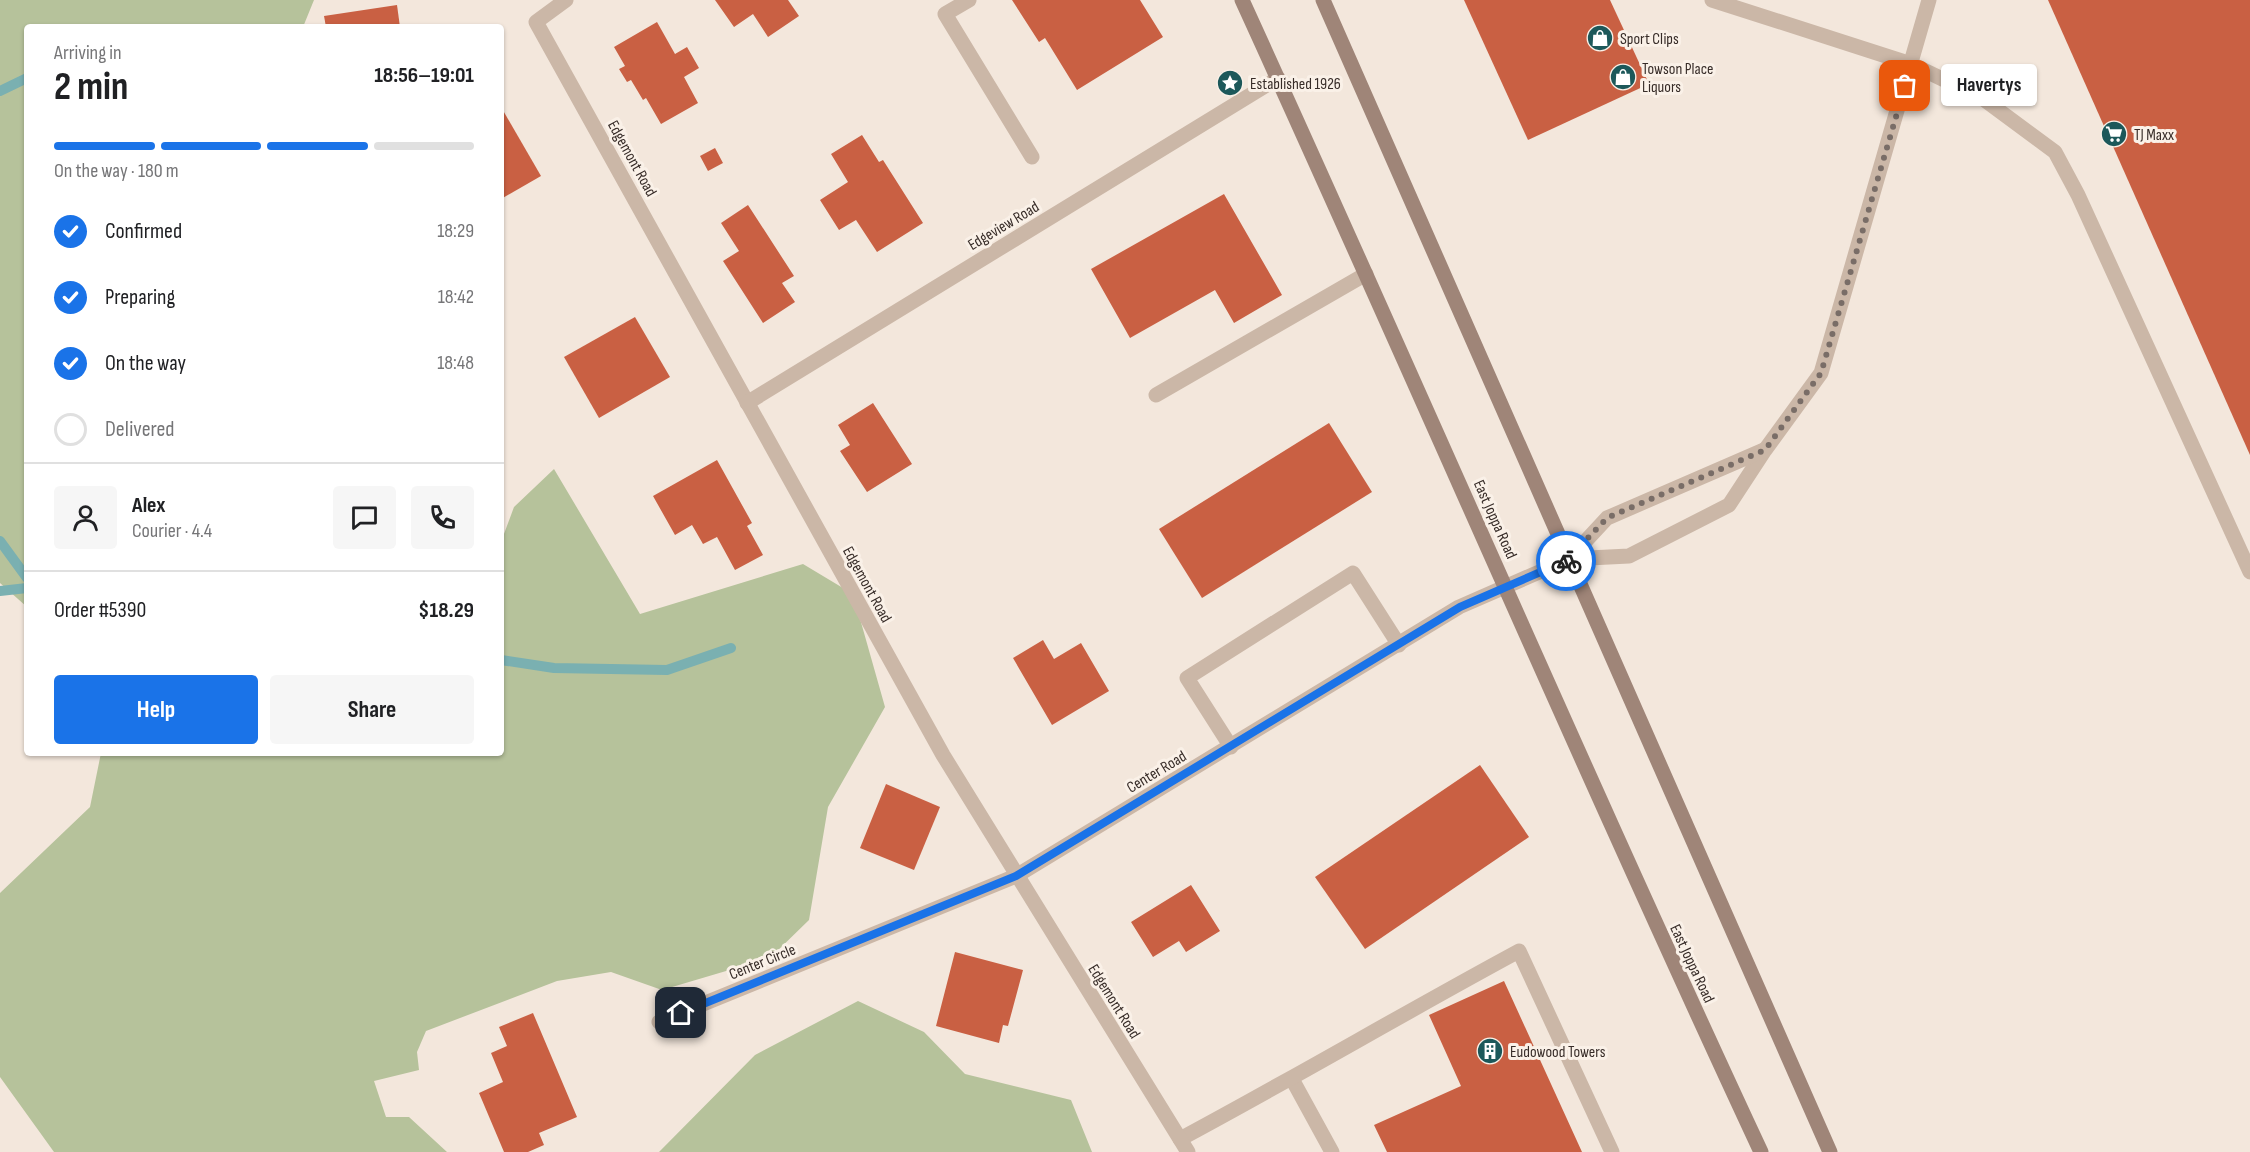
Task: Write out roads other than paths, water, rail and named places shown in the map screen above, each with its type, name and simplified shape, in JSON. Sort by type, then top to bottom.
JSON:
[{"type":"main road","name":"East Joppa Road","points":[[1242,0],[1506,586],[1622,852],[1761,1152]]},
{"type":"main road","points":[[1323,0],[1830,1152]]},
{"type":"street","name":"Edgemont Road","points":[[566,0],[536,22],[943,755],[1184,1145]]},
{"type":"street","points":[[969,0],[945,14],[1032,157]]},
{"type":"street","points":[[1712,0],[1911,64],[1982,98],[2055,152],[2083,204],[2250,572]]},
{"type":"street","points":[[1569,559],[1629,556],[1729,506],[1765,450],[1821,373],[1929,0]]},
{"type":"street","name":"Edgeview Road","points":[[747,403],[1278,78]]},
{"type":"street","points":[[1156,395],[1366,274]]},
{"type":"street","points":[[1569,559],[1607,518],[1765,450]]},
{"type":"street","name":"Center Road","points":[[811,960],[1016,876],[1460,607],[1569,559]]},
{"type":"street","points":[[1231,747],[1187,678],[1353,573],[1399,645]]},
{"type":"street","points":[[1184,1145],[1292,1079],[1519,951],[1612,1152]]},
{"type":"street","name":"Center Circle","points":[[659,1022],[811,960]]},
{"type":"street","points":[[1292,1079],[1332,1152]]},
{"type":"waterway","points":[[0,91],[24,79]]},
{"type":"waterway","points":[[0,541],[24,574]]},
{"type":"waterway","points":[[0,591],[24,588]]},
{"type":"waterway","points":[[504,660],[554,668],[667,670],[731,648]]},
{"type":"place","name":"Sport Clips","points":[[1600,38]]},
{"type":"place","name":"Towson Place Liquors","points":[[1623,77]]},
{"type":"place","name":"Established 1926","points":[[1230,83]]},
{"type":"place","name":"Havertys","points":[[1905,86]]},
{"type":"place","name":"TJ Maxx","points":[[2114,134]]},
{"type":"place","name":"Eudowood Towers","points":[[1490,1051]]}]
